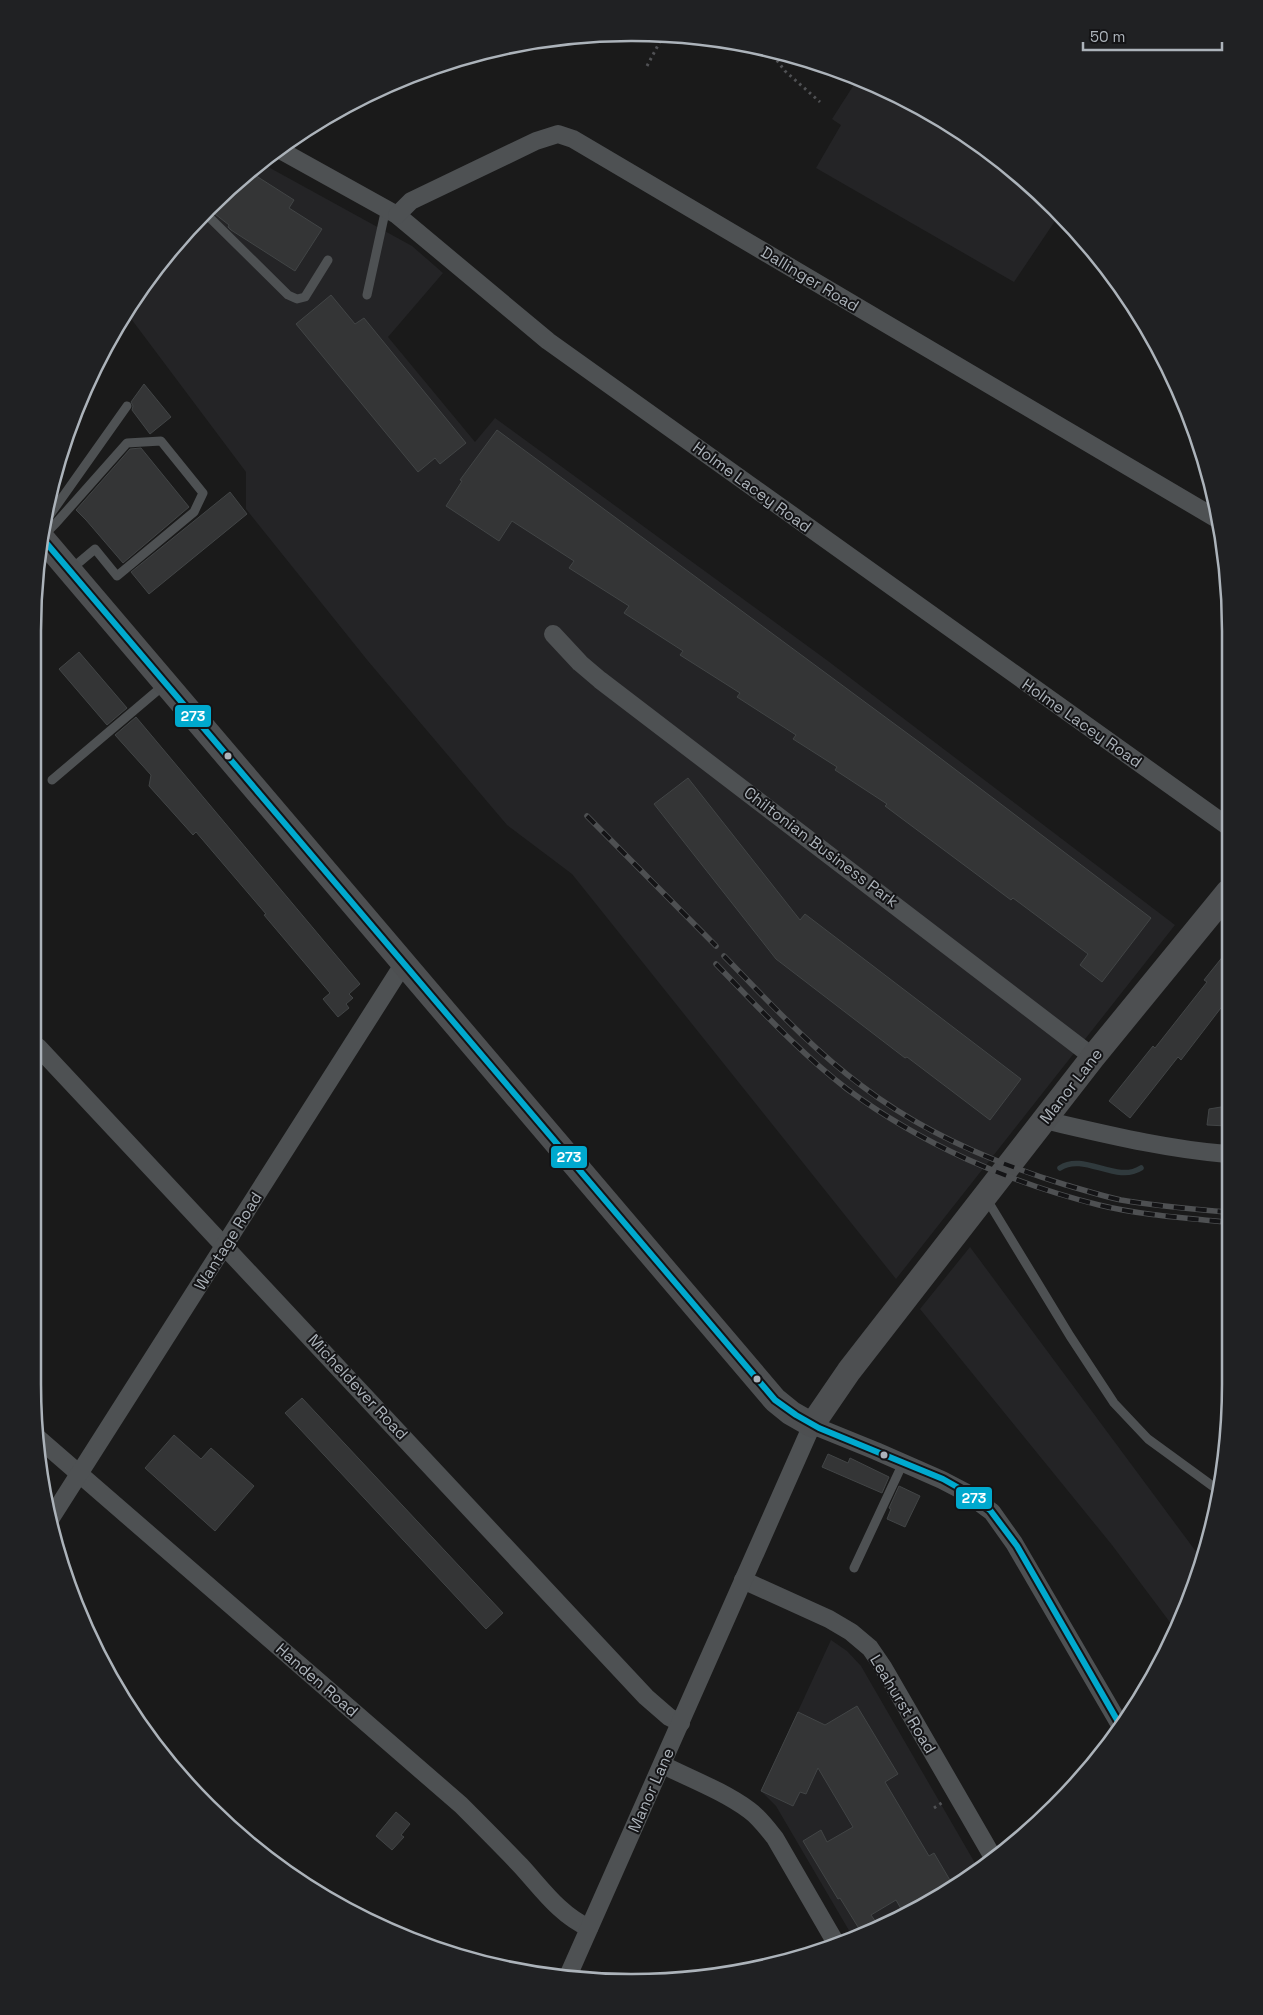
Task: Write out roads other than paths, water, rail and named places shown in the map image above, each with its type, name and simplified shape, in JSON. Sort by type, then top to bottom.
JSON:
[{"type":"street","name":"Dallinger Road","points":[[392,211],[536,141],[558,134],[573,139],[1210,515]]},
{"type":"street","name":"Holme Lacey Road","points":[[286,153],[392,211],[548,341],[1222,822]]},
{"type":"street","points":[[48,544],[775,1400],[791,1413],[812,1425],[904,1463],[966,1492],[992,1512],[1014,1543],[1117,1719]]},
{"type":"street","name":"Chiltonian Business Park","points":[[553,634],[580,664],[600,680],[1093,1056]]},
{"type":"street","name":"Manor Lane","points":[[571,1970],[812,1425],[849,1371],[986,1197],[1093,1056],[1222,899]]},
{"type":"street","name":"Wantage Road","points":[[56,1511],[404,963]]},
{"type":"street","name":"Micheldever Road","points":[[41,1049],[646,1697],[669,1717],[681,1723]]},
{"type":"street","points":[[1044,1120],[1143,1143],[1190,1151],[1222,1154]]},
{"type":"street","name":"Handen Road","points":[[45,1444],[461,1805],[520,1865],[563,1913],[589,1928]]},
{"type":"street","name":"Leahurst Road","points":[[743,1580],[829,1619],[851,1632],[870,1648],[883,1667],[990,1853]]},
{"type":"street","points":[[663,1765],[732,1799],[750,1810],[764,1824],[775,1838],[833,1938]]},
{"type":"lane","points":[[367,295],[392,211]]},
{"type":"lane","points":[[210,218],[288,295],[296,299],[305,297],[328,260]]},
{"type":"lane","points":[[55,508],[127,406]]},
{"type":"lane","points":[[51,528],[127,443],[161,441],[203,493],[194,512],[117,576],[95,549],[70,570]]},
{"type":"lane","points":[[52,780],[166,684]]},
{"type":"lane","points":[[986,1197],[1070,1336],[1114,1403],[1148,1439],[1212,1486]]},
{"type":"lane","points":[[854,1568],[904,1463]]},
{"type":"waterway","points":[[1060,1168],[1069,1164],[1090,1165],[1121,1172],[1131,1172],[1141,1168]]},
{"type":"railway","points":[[587,816],[716,946]]},
{"type":"railway","points":[[724,956],[790,1024],[825,1056],[885,1103],[934,1132],[1012,1167],[1100,1195],[1147,1204],[1222,1212]]},
{"type":"railway","points":[[716,964],[779,1029],[829,1075],[875,1109],[936,1144],[967,1159],[1032,1185],[1099,1205],[1146,1214],[1222,1222]]}]
